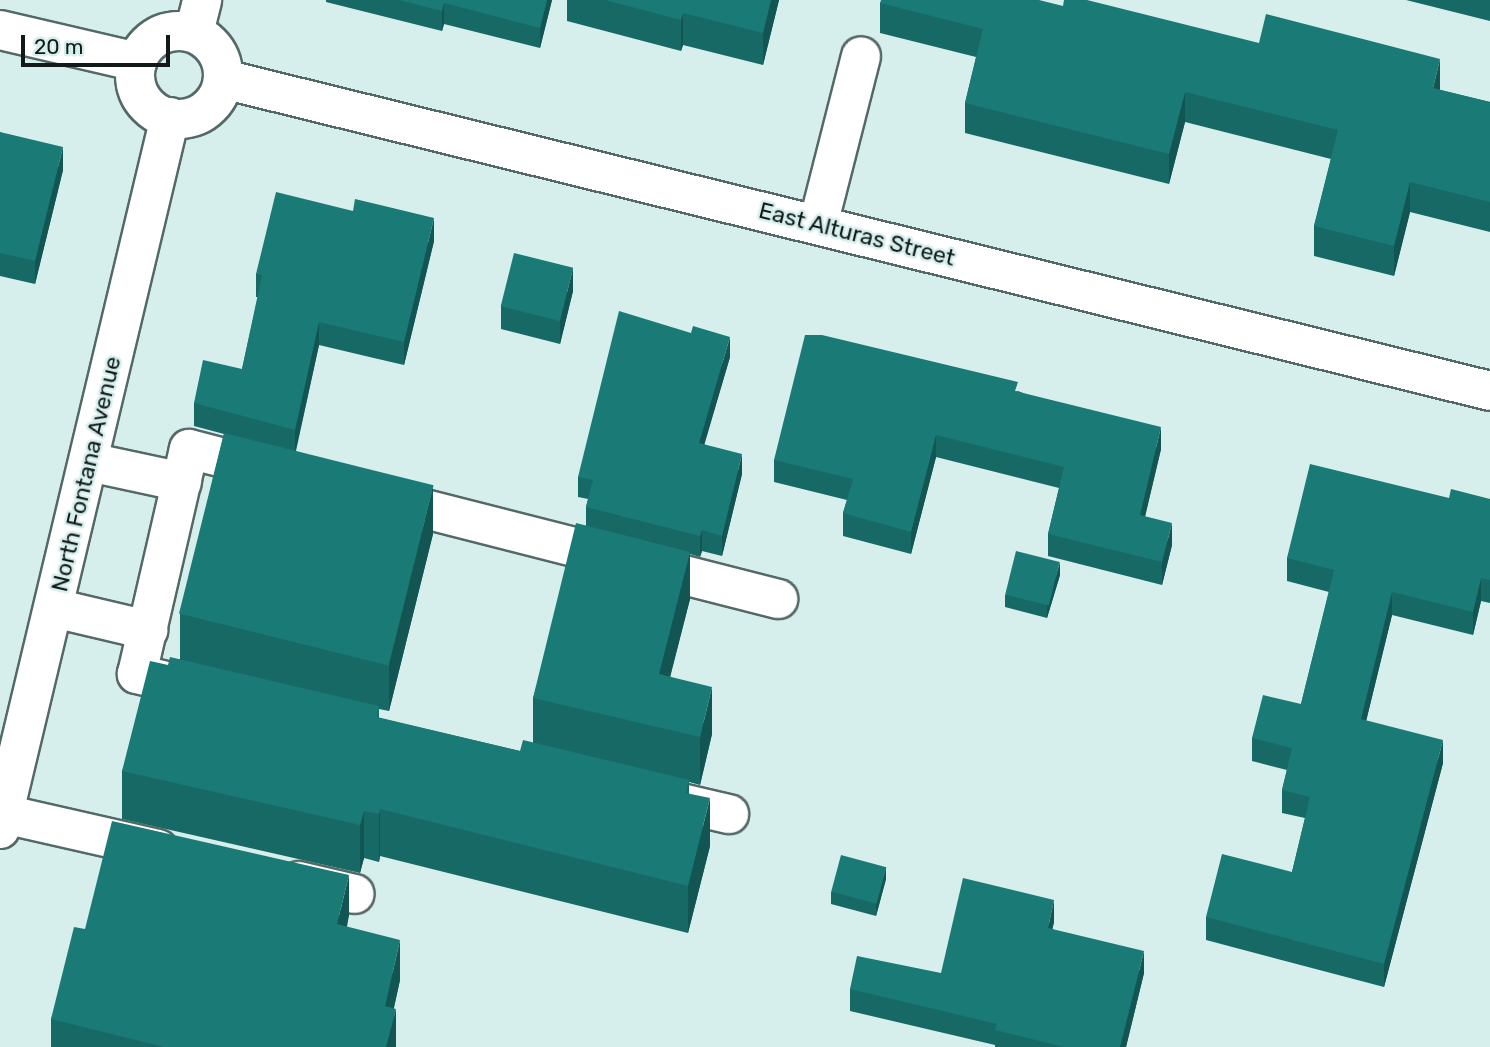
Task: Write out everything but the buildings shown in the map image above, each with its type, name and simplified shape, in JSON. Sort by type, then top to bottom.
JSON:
[{"type":"street","points":[[198,17],[206,39],[222,61],[223,79],[215,102],[204,112],[189,118],[170,117],[147,106],[139,93],[135,77],[137,62],[143,49],[155,38],[180,31],[198,17]]},
{"type":"street","points":[[0,30],[137,62]]},
{"type":"street","points":[[818,225],[861,56]]},
{"type":"street","name":"East Alturas Street","points":[[223,79],[1490,391]]},
{"type":"street","name":"North Fontana Avenue","points":[[2,822],[170,117]]},
{"type":"street","points":[[232,696],[137,674],[189,449],[310,480]]},
{"type":"street","points":[[89,461],[182,482]]},
{"type":"street","points":[[350,490],[779,599]]},
{"type":"street","points":[[54,608],[148,630]]},
{"type":"street","points":[[622,789],[729,814]]},
{"type":"street","points":[[2,822],[193,857]]},
{"type":"street","points":[[261,873],[355,894]]}]
